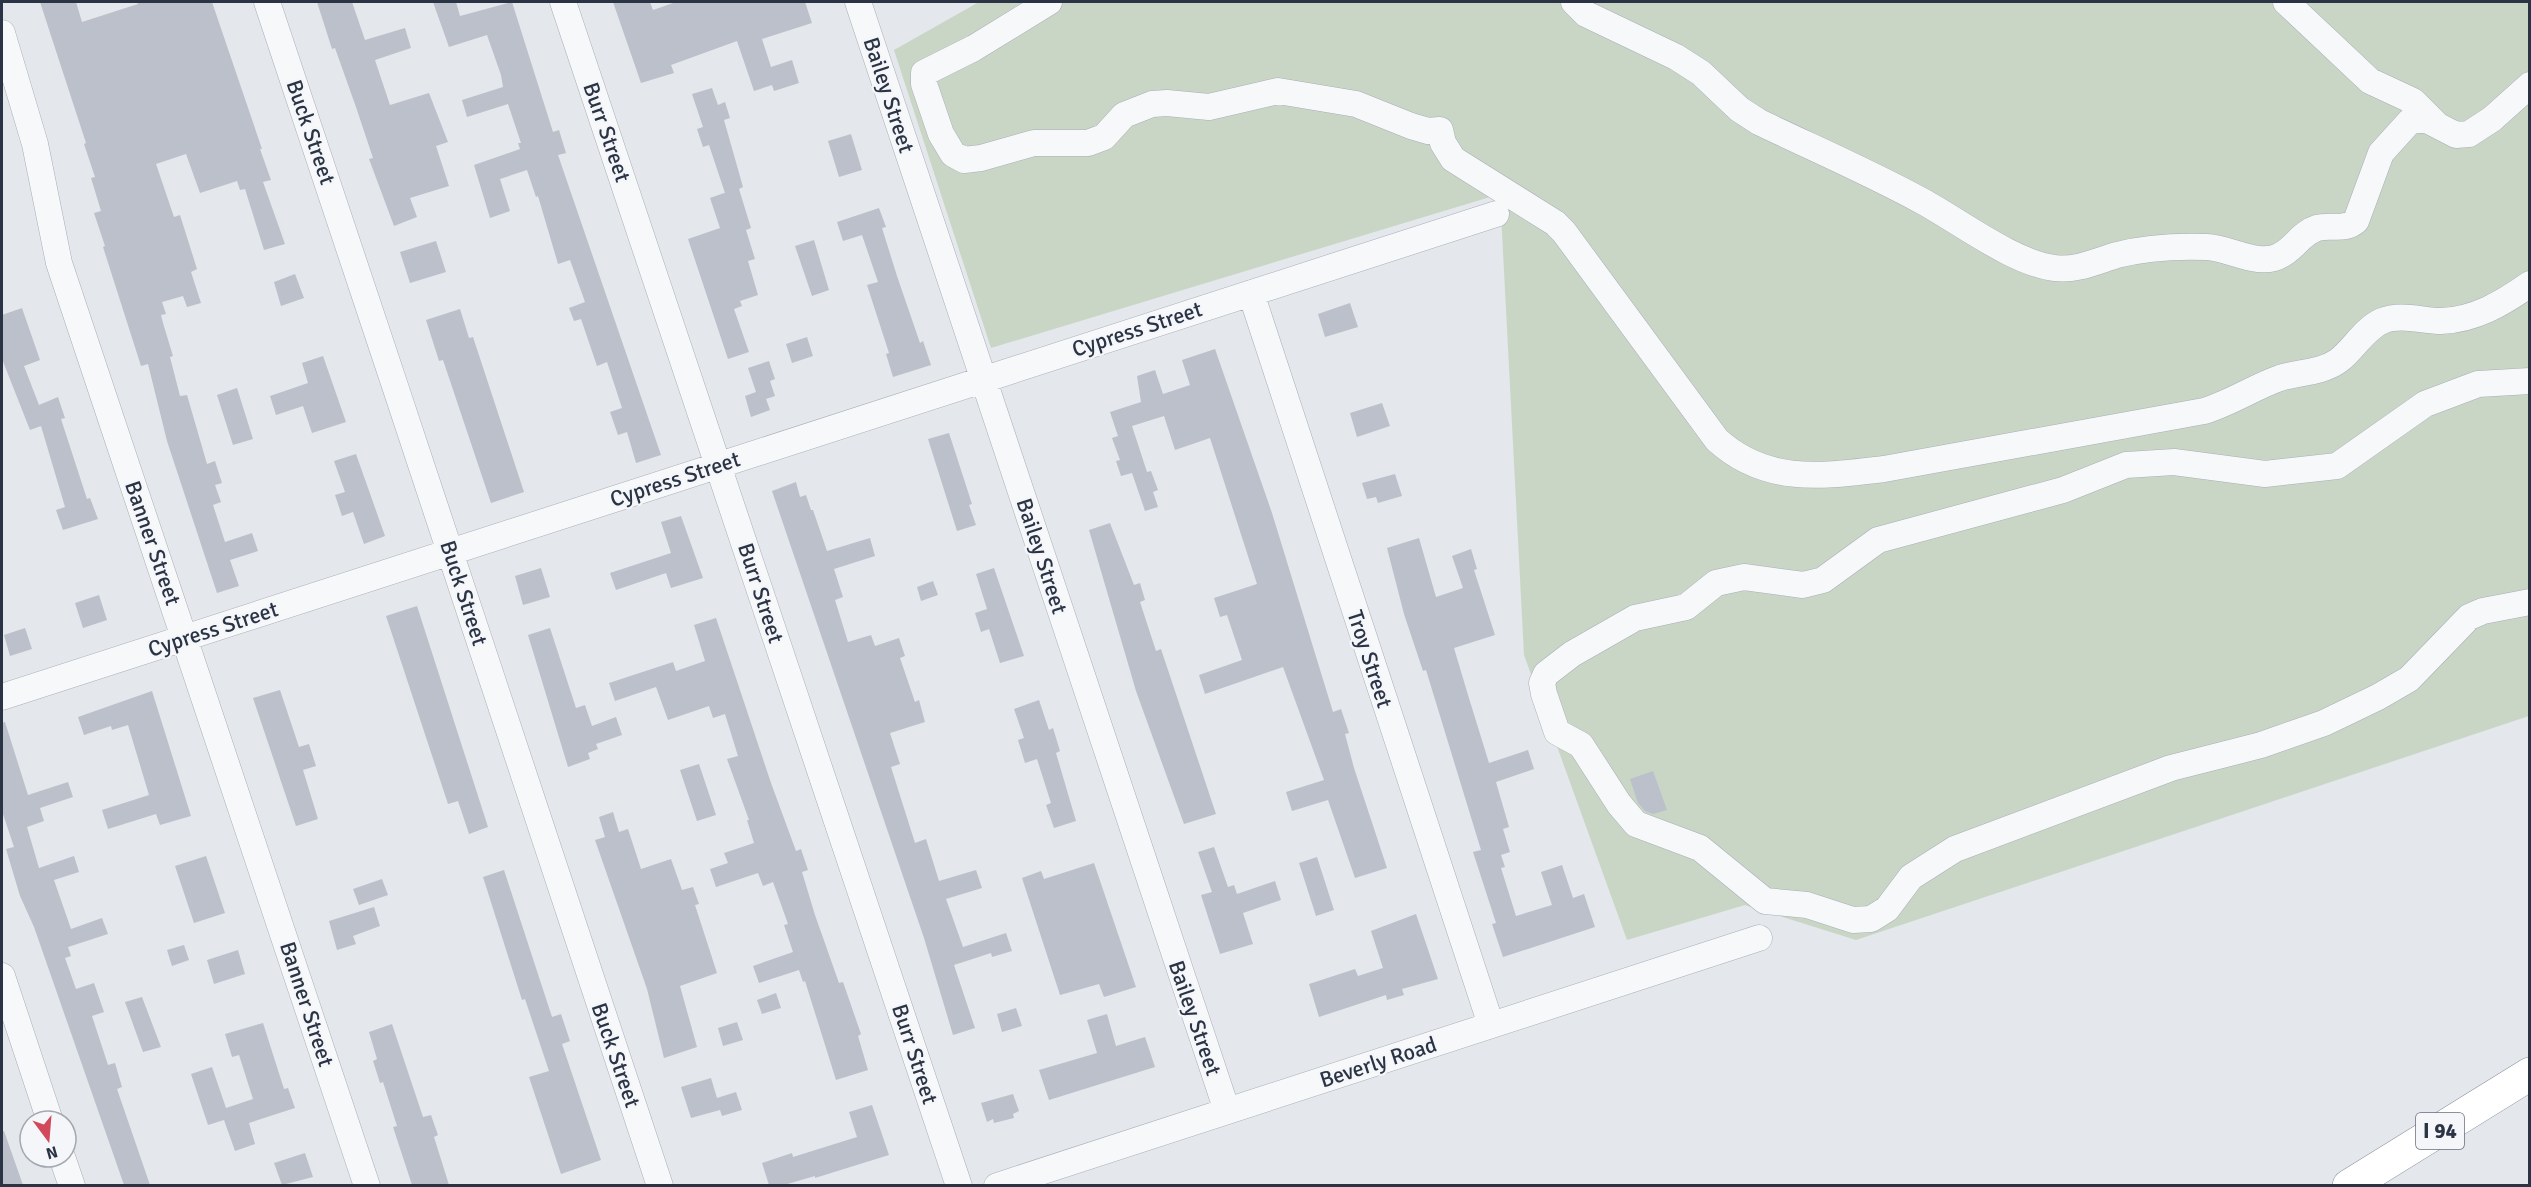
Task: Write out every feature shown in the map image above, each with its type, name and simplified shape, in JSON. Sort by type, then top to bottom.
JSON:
[{"type":"highway","name":"I 94","points":[[2349,1185],[2529,1074]]},
{"type":"street","name":"Buck Street","points":[[267,2],[660,1185]]},
{"type":"street","name":"Burr Street","points":[[563,2],[959,1185]]},
{"type":"street","name":"Bailey Street","points":[[858,2],[1227,1111]]},
{"type":"street","points":[[1049,2],[974,48],[924,73],[924,84],[936,122],[953,154],[964,160],[1034,143],[1088,143],[1104,137],[1124,115],[1152,104],[1209,107],[1278,91],[1356,104],[1410,126],[1428,131],[1440,130],[1443,143],[1453,159],[1555,223],[1564,232],[1717,440],[1730,452],[1747,460],[1796,475],[1837,475],[1884,469],[2204,411],[2233,401],[2281,377],[2329,366],[2338,361],[2380,322],[2394,318],[2441,321],[2465,317],[2493,307],[2529,284]]},
{"type":"street","points":[[1574,2],[1586,14],[1676,57],[1701,73],[1739,109],[1759,122],[1923,201],[2023,259],[2056,268],[2071,268],[2119,255],[2195,247],[2225,250],[2261,260],[2274,259],[2310,231],[2325,226],[2352,225],[2359,218],[2374,169],[2391,140],[2417,118],[2436,124],[2456,135],[2469,134],[2492,119],[2529,85]]},
{"type":"street","points":[[2286,2],[2370,81],[2413,101],[2436,124]]},
{"type":"street","name":"Banner Street","points":[[2,33],[35,144],[58,263],[367,1185]]},
{"type":"street","name":"Cypress Street","points":[[2,697],[1496,214]]},
{"type":"street","name":"Troy Street","points":[[1251,292],[1491,1025]]},
{"type":"street","points":[[2529,381],[2478,384],[2425,404],[2337,466],[2265,474],[2174,462],[2126,465],[2063,490],[1878,540],[1823,580],[1803,585],[1744,577],[1716,582],[1686,607],[1647,614],[1589,644],[1559,663],[1546,674],[1542,683],[1557,732],[1581,744],[1619,804],[1636,824],[1700,848],[1765,901],[1807,905],[1853,920],[1871,919],[1887,909],[1911,877],[1955,849],[2019,822],[2171,768],[2261,745],[2324,723],[2409,679],[2469,617],[2489,609],[2529,602]]},
{"type":"street","name":"Beverly Road","points":[[998,1185],[1759,938]]},
{"type":"street","points":[[2,976],[46,1109]]},
{"type":"street","points":[[66,1169],[72,1185]]},
{"type":"green space","points":[[979,2],[2529,2],[2529,716],[1856,940],[1745,905],[1627,940],[1524,655],[1500,194],[991,348],[894,50]]},
{"type":"building","points":[[40,2],[76,2],[82,22],[138,4],[137,2],[212,2],[262,149],[260,149],[271,180],[263,182],[285,244],[264,250],[245,189],[240,190],[237,181],[200,193],[186,154],[156,164],[174,217],[180,215],[197,269],[191,272],[201,303],[187,307],[183,296],[162,302],[166,314],[161,315],[173,356],[170,357],[180,396],[187,395],[207,464],[215,461],[222,483],[215,485],[221,502],[213,505],[225,542],[252,533],[258,551],[230,560],[239,586],[217,593],[167,441],[148,364],[141,366],[103,247],[105,246],[94,213],[101,211],[91,178],[95,177]]},
{"type":"building","points":[[317,2],[352,2],[365,40],[405,28],[411,48],[375,60],[390,105],[429,93],[448,142],[436,146],[449,186],[410,198],[417,217],[394,226],[369,159],[373,158],[357,110],[335,48],[332,49]]},
{"type":"building","points":[[433,2],[456,2],[460,16],[512,2],[553,132],[559,130],[566,153],[558,155],[661,455],[636,463],[627,432],[618,435],[610,412],[622,408],[607,362],[597,366],[581,319],[574,321],[569,308],[585,302],[570,260],[558,264],[538,196],[536,197],[527,170],[500,179],[510,211],[490,218],[474,165],[520,149],[518,143],[521,143],[508,104],[467,117],[462,100],[503,87],[501,75],[487,35],[449,47]]},
{"type":"building","points":[[613,2],[650,2],[653,10],[676,2],[805,2],[812,23],[762,39],[771,67],[792,60],[799,83],[774,91],[772,85],[754,91],[737,41],[671,65],[674,73],[641,83]]},
{"type":"building","points":[[712,88],[718,105],[725,102],[730,118],[724,120],[743,187],[739,189],[751,228],[746,230],[755,259],[748,261],[758,295],[740,301],[742,306],[734,309],[749,352],[728,359],[688,239],[720,228],[710,198],[725,193],[709,145],[703,147],[697,129],[703,127],[692,94]]},
{"type":"building","points":[[851,134],[862,170],[839,177],[828,141]]},
{"type":"building","points":[[879,208],[886,227],[882,228],[897,276],[920,343],[923,341],[931,365],[893,377],[886,354],[889,353],[867,285],[878,282],[862,235],[843,241],[837,222]]},
{"type":"building","points":[[814,240],[829,290],[812,296],[795,246]]},
{"type":"building","points":[[436,241],[446,272],[410,283],[400,252]]},
{"type":"building","points":[[295,274],[304,298],[281,306],[274,282]]},
{"type":"building","points":[[1350,303],[1358,327],[1325,337],[1318,314]]},
{"type":"building","points":[[22,308],[40,360],[24,366],[39,405],[58,397],[65,418],[61,419],[87,499],[90,498],[98,519],[63,530],[56,510],[65,507],[41,426],[30,430],[2,359],[2,315]]},
{"type":"building","points":[[460,309],[469,338],[473,337],[524,492],[491,503],[443,360],[439,361],[426,320]]},
{"type":"building","points":[[807,337],[813,356],[792,363],[786,344]]},
{"type":"building","points":[[1215,349],[1272,513],[1333,712],[1341,709],[1349,733],[1345,734],[1354,768],[1387,868],[1355,878],[1328,800],[1292,811],[1286,792],[1324,780],[1283,667],[1205,694],[1199,675],[1242,660],[1227,615],[1220,617],[1214,598],[1257,584],[1210,438],[1175,450],[1164,416],[1132,426],[1147,472],[1151,471],[1158,490],[1153,492],[1158,507],[1145,511],[1132,473],[1121,476],[1116,461],[1120,460],[1112,438],[1118,436],[1110,412],[1141,402],[1137,376],[1155,370],[1163,394],[1190,385],[1182,360]]},
{"type":"building","points":[[323,356],[346,422],[312,433],[303,406],[276,415],[270,396],[308,383],[302,363]]},
{"type":"building","points":[[769,361],[775,379],[770,381],[775,396],[766,399],[770,410],[751,417],[745,396],[756,392],[748,368]]},
{"type":"building","points":[[237,388],[253,439],[233,445],[217,395]]},
{"type":"building","points":[[1382,403],[1390,426],[1357,437],[1350,413]]},
{"type":"building","points":[[949,433],[972,504],[969,505],[976,525],[957,531],[928,439]]},
{"type":"building","points":[[356,454],[385,536],[364,544],[353,512],[342,516],[335,495],[345,492],[334,461]]},
{"type":"building","points":[[1395,474],[1402,496],[1378,503],[1376,497],[1367,499],[1362,483]]},
{"type":"building","points":[[796,482],[800,497],[806,495],[811,510],[813,510],[827,551],[870,538],[875,556],[834,569],[843,597],[835,600],[848,642],[871,635],[875,646],[899,638],[905,656],[900,658],[915,702],[919,700],[925,722],[890,733],[900,764],[891,767],[915,843],[926,839],[939,881],[976,870],[982,888],[946,899],[963,947],[1006,933],[1012,951],[992,957],[991,953],[954,965],[975,1028],[953,1035],[924,938],[772,491]]},
{"type":"building","points":[[681,516],[703,578],[671,588],[666,573],[616,590],[610,573],[671,553],[661,522]]},
{"type":"building","points":[[1110,523],[1134,585],[1140,583],[1145,600],[1140,602],[1156,651],[1161,649],[1216,814],[1184,824],[1136,691],[1089,530]]},
{"type":"building","points":[[1419,538],[1436,597],[1463,588],[1452,556],[1471,549],[1477,569],[1474,570],[1495,635],[1454,648],[1489,763],[1528,750],[1534,769],[1496,782],[1509,827],[1503,829],[1510,852],[1501,855],[1505,867],[1501,868],[1516,916],[1552,905],[1541,872],[1562,865],[1573,898],[1584,894],[1595,927],[1503,957],[1492,924],[1496,923],[1473,852],[1481,850],[1426,670],[1423,671],[1404,614],[1387,548]]},
{"type":"building","points":[[541,568],[550,597],[523,605],[515,576]]},
{"type":"building","points":[[994,568],[1024,656],[1000,663],[989,629],[981,632],[975,613],[987,609],[976,574]]},
{"type":"building","points":[[933,581],[938,595],[921,601],[917,587]]},
{"type":"building","points":[[99,595],[107,620],[83,628],[75,603]]},
{"type":"building","points":[[417,606],[488,827],[469,834],[458,801],[448,804],[386,616]]},
{"type":"building","points":[[716,618],[771,783],[796,851],[801,849],[808,870],[802,872],[815,915],[839,983],[843,982],[861,1034],[858,1036],[868,1070],[836,1080],[805,981],[803,982],[799,970],[759,983],[753,966],[793,952],[784,925],[788,924],[773,882],[763,886],[758,873],[716,887],[710,869],[728,863],[724,853],[754,843],[747,820],[749,820],[727,759],[738,756],[725,714],[713,718],[709,706],[668,720],[656,687],[615,701],[609,683],[673,662],[676,671],[705,661],[694,625]]},
{"type":"building","points":[[25,628],[32,649],[10,656],[4,635]]},
{"type":"building","points":[[550,628],[576,708],[585,705],[592,726],[616,717],[622,735],[596,744],[598,749],[588,753],[590,759],[568,767],[528,635]]},
{"type":"building","points":[[280,690],[299,747],[309,744],[316,766],[303,770],[318,819],[296,826],[253,698]]},
{"type":"building","points":[[152,691],[191,816],[160,825],[156,814],[108,829],[102,810],[149,795],[128,725],[112,730],[111,726],[84,735],[78,717]]},
{"type":"building","points":[[1039,700],[1049,730],[1053,728],[1060,751],[1056,753],[1076,821],[1054,828],[1046,805],[1051,803],[1037,759],[1025,763],[1018,740],[1024,738],[1014,709]]},
{"type":"building","points":[[5,722],[28,795],[68,782],[73,797],[40,808],[44,821],[27,827],[39,868],[74,856],[79,872],[54,880],[71,929],[102,918],[108,934],[68,947],[71,956],[65,958],[76,989],[94,983],[104,1012],[92,1016],[108,1065],[115,1063],[122,1087],[117,1089],[150,1185],[124,1185],[34,927],[20,896],[6,849],[14,847],[2,811],[2,723]]},
{"type":"building","points":[[699,764],[716,815],[697,821],[680,770]]},
{"type":"building","points":[[1653,771],[1667,810],[1653,814],[1645,811],[1638,803],[1630,779]]},
{"type":"building","points":[[613,812],[619,832],[628,829],[641,869],[671,859],[682,890],[693,887],[699,904],[695,905],[717,973],[680,986],[697,1047],[664,1058],[647,989],[595,840],[605,837],[599,817]]},
{"type":"building","points":[[1214,847],[1228,887],[1234,885],[1237,894],[1275,881],[1281,900],[1243,913],[1253,944],[1220,954],[1201,895],[1212,892],[1198,852]]},
{"type":"building","points":[[206,856],[225,913],[194,923],[175,866]]},
{"type":"building","points":[[1317,857],[1334,910],[1316,916],[1299,863]]},
{"type":"building","points":[[1094,863],[1136,987],[1104,997],[1099,984],[1060,995],[1022,878],[1041,871],[1044,879]]},
{"type":"building","points":[[504,870],[552,1017],[561,1014],[570,1041],[562,1044],[601,1160],[561,1174],[529,1077],[549,1071],[525,999],[522,1000],[483,877]]},
{"type":"building","points":[[382,879],[388,895],[359,905],[353,889]]},
{"type":"building","points":[[374,907],[380,926],[353,936],[356,944],[337,950],[329,921]]},
{"type":"building","points":[[1416,914],[1438,979],[1402,989],[1404,995],[1387,1000],[1386,995],[1319,1017],[1309,984],[1355,969],[1358,976],[1383,968],[1371,931]]},
{"type":"building","points":[[184,945],[189,960],[172,966],[167,950]]},
{"type":"building","points":[[238,950],[245,974],[214,984],[207,960]]},
{"type":"building","points":[[776,993],[781,1008],[762,1014],[757,1000]]},
{"type":"building","points":[[142,997],[161,1047],[143,1052],[125,1002]]},
{"type":"building","points":[[1016,1008],[1022,1026],[1002,1032],[997,1014]]},
{"type":"building","points":[[1107,1014],[1116,1046],[1145,1037],[1155,1067],[1049,1100],[1039,1070],[1097,1053],[1087,1020]]},
{"type":"building","points":[[737,1022],[743,1040],[723,1046],[718,1028]]},
{"type":"building","points":[[263,1023],[284,1089],[288,1088],[295,1108],[249,1123],[255,1144],[235,1151],[224,1120],[208,1125],[191,1074],[212,1067],[226,1108],[253,1099],[239,1055],[232,1057],[225,1034]]},
{"type":"building","points":[[392,1024],[423,1117],[431,1115],[438,1135],[434,1137],[449,1185],[412,1185],[393,1127],[397,1126],[383,1082],[380,1083],[373,1061],[377,1059],[369,1032]]},
{"type":"building","points":[[711,1078],[717,1098],[736,1092],[742,1110],[722,1116],[720,1110],[691,1118],[681,1087]]},
{"type":"building","points":[[1013,1094],[1019,1111],[1013,1114],[1014,1118],[994,1123],[993,1119],[987,1122],[981,1103]]},
{"type":"building","points":[[872,1105],[889,1155],[815,1178],[815,1176],[784,1185],[769,1185],[762,1163],[792,1153],[793,1157],[857,1137],[849,1112]]},
{"type":"building","points":[[2,1131],[4,1131],[23,1185],[2,1185]]},
{"type":"building","points":[[305,1153],[313,1177],[282,1185],[274,1163]]}]
